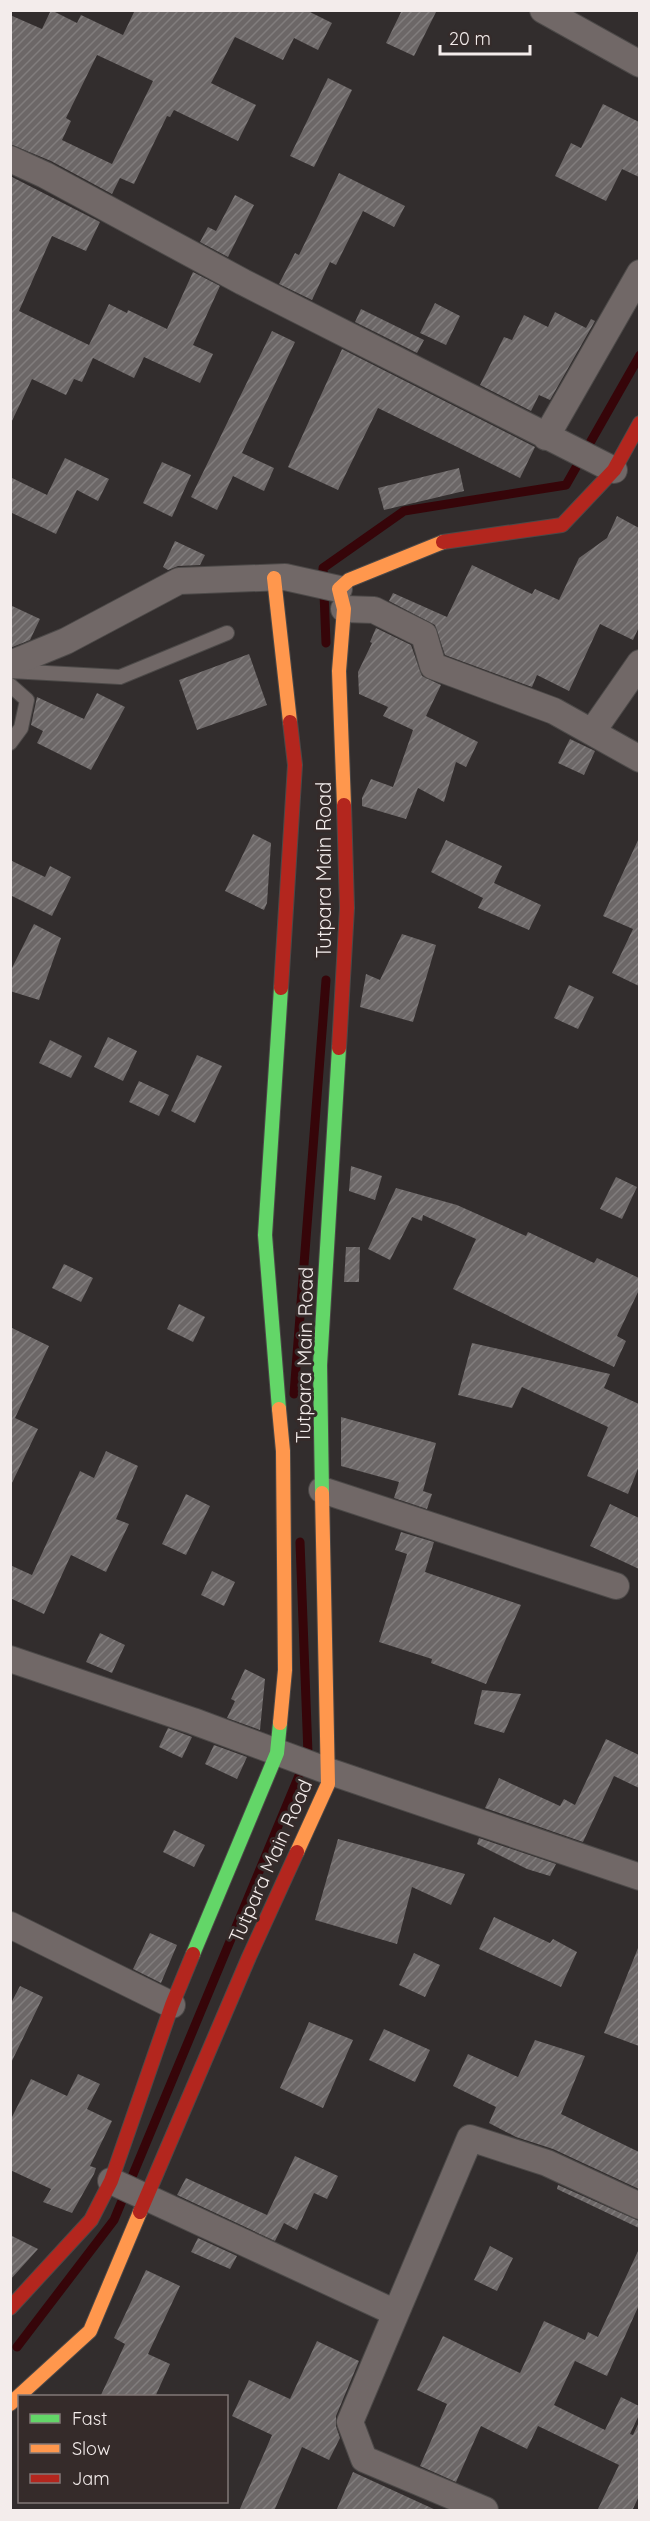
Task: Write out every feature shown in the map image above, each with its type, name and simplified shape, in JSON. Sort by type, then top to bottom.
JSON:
[{"type":"street","points":[[543,10],[639,64]]},
{"type":"street","points":[[10,159],[55,180],[243,282],[607,467]]},
{"type":"street","points":[[551,440],[639,273]]},
{"type":"street","points":[[342,599],[349,580],[440,542],[562,525],[639,423]]},
{"type":"street","points":[[10,2308],[91,2220],[111,2181],[172,2006],[303,1762],[285,1670],[283,1452],[265,1235],[295,765],[280,578]]},
{"type":"street","points":[[10,664],[66,641],[179,581],[280,578],[374,610],[424,635],[433,666],[554,711],[639,759]]},
{"type":"street","name":"Tutpara Main Road","points":[[20,2395],[90,2331],[249,1957],[328,1784],[303,1762],[322,1490],[320,1365],[347,908],[339,671],[342,599]]},
{"type":"street","points":[[592,732],[639,663]]},
{"type":"street","points":[[322,1490],[616,1586]]},
{"type":"street","points":[[10,1659],[639,1877]]},
{"type":"street","points":[[10,1925],[172,2006]]},
{"type":"street","points":[[486,2511],[364,2459],[350,2422],[470,2138],[547,2163],[639,2206]]},
{"type":"street","points":[[111,2181],[396,2313]]},
{"type":"lane","points":[[10,671],[120,677],[227,633]]},
{"type":"lane","points":[[10,685],[27,700],[21,728],[10,743]]},
{"type":"building","points":[[51,10],[77,23],[81,15],[123,35],[135,10],[306,10],[332,23],[318,50],[294,38],[283,60],[235,37],[211,83],[256,105],[238,141],[174,110],[170,117],[167,116],[134,184],[120,178],[112,194],[51,161],[10,144],[10,15],[42,29]],"holes":[[[97,55],[153,81],[112,164],[62,140],[71,121],[66,118]]]},
{"type":"building","points":[[402,10],[437,10],[414,56],[386,43]]},
{"type":"building","points":[[328,78],[352,90],[314,167],[290,156]]},
{"type":"building","points":[[603,104],[639,122],[639,177],[622,169],[606,201],[555,176],[571,143],[581,148]]},
{"type":"building","points":[[339,173],[405,206],[394,227],[363,211],[336,265],[330,262],[312,300],[279,284],[295,253],[299,255]]},
{"type":"building","points":[[10,176],[100,222],[86,251],[52,236],[19,311],[89,345],[109,304],[127,313],[128,310],[167,329],[193,272],[220,286],[193,345],[213,354],[200,383],[144,357],[134,378],[93,358],[82,382],[74,379],[66,395],[32,379],[10,425]]},
{"type":"building","points":[[235,195],[254,205],[228,257],[200,242],[208,227],[216,231]]},
{"type":"building","points":[[435,303],[460,316],[446,345],[420,333]]},
{"type":"building","points":[[361,309],[424,340],[417,353],[355,322]]},
{"type":"building","points":[[555,312],[586,328],[591,319],[595,321],[550,400],[539,395],[531,411],[480,385],[504,337],[512,340],[524,315],[548,327]]},
{"type":"building","points":[[272,331],[295,342],[242,453],[274,468],[264,491],[233,476],[217,510],[191,497]]},
{"type":"building","points":[[342,349],[535,447],[520,478],[378,408],[338,490],[288,467]]},
{"type":"building","points":[[65,458],[109,479],[98,501],[77,490],[56,534],[10,512],[10,477],[47,495]]},
{"type":"building","points":[[162,462],[191,475],[172,517],[143,503]]},
{"type":"building","points":[[459,468],[464,491],[384,510],[378,488]]},
{"type":"building","points":[[617,516],[639,528],[639,627],[633,640],[600,624],[569,691],[537,675],[532,687],[445,655],[435,625],[389,601],[393,593],[447,617],[472,565],[532,594],[535,589],[559,600],[579,558],[607,538]]},
{"type":"building","points":[[175,541],[205,555],[200,565],[178,566],[168,570],[163,567]]},
{"type":"building","points":[[10,605],[40,619],[30,640],[10,648]]},
{"type":"building","points":[[376,628],[411,645],[422,676],[441,685],[426,716],[478,742],[466,767],[456,762],[444,802],[418,788],[406,819],[362,806],[362,798],[371,779],[393,787],[413,730],[383,716],[388,707],[359,694],[358,672],[372,643],[370,642]]},
{"type":"building","points":[[249,654],[267,705],[197,730],[179,680]]},
{"type":"building","points":[[97,693],[125,707],[91,770],[37,743],[43,731],[31,725],[37,697],[84,719]]},
{"type":"building","points":[[570,739],[595,751],[584,775],[558,763]]},
{"type":"building","points":[[253,834],[271,843],[267,903],[264,910],[225,891]]},
{"type":"building","points":[[639,838],[639,986],[612,973],[633,929],[603,916]]},
{"type":"building","points":[[446,840],[502,866],[494,883],[541,905],[529,930],[478,908],[483,898],[431,872]]},
{"type":"building","points":[[10,860],[45,877],[50,866],[71,877],[52,916],[10,895]]},
{"type":"building","points":[[34,924],[61,938],[39,1000],[10,991],[10,972]]},
{"type":"building","points":[[402,934],[436,945],[413,1022],[360,1007],[366,974],[380,980]]},
{"type":"building","points":[[569,985],[594,997],[578,1029],[554,1018]]},
{"type":"building","points":[[108,1037],[137,1051],[123,1081],[94,1067]]},
{"type":"building","points":[[50,1040],[82,1056],[71,1078],[39,1063]]},
{"type":"building","points":[[197,1055],[222,1066],[195,1123],[171,1111]]},
{"type":"building","points":[[139,1081],[169,1095],[159,1116],[129,1102]]},
{"type":"building","points":[[351,1166],[382,1176],[375,1200],[349,1191]]},
{"type":"building","points":[[616,1177],[637,1187],[622,1219],[600,1209]]},
{"type":"building","points":[[396,1188],[457,1205],[526,1236],[528,1232],[594,1263],[597,1258],[639,1278],[639,1290],[617,1336],[626,1341],[614,1367],[453,1289],[476,1239],[423,1215],[422,1221],[412,1217],[390,1260],[368,1249]]},
{"type":"building","points":[[346,1247],[360,1247],[359,1282],[344,1282]]},
{"type":"building","points":[[64,1264],[93,1278],[81,1302],[52,1288]]},
{"type":"building","points":[[179,1304],[205,1317],[193,1342],[167,1329]]},
{"type":"building","points":[[10,1327],[49,1346],[15,1418],[38,1429],[10,1487]]},
{"type":"building","points":[[472,1343],[610,1374],[604,1388],[639,1404],[639,1466],[628,1494],[587,1476],[608,1427],[522,1387],[512,1408],[458,1395]]},
{"type":"building","points":[[341,1417],[436,1443],[423,1491],[432,1494],[427,1509],[394,1498],[399,1482],[341,1466]]},
{"type":"building","points":[[106,1451],[138,1466],[116,1519],[129,1524],[106,1572],[71,1555],[44,1614],[10,1598],[10,1565],[32,1575],[80,1471],[94,1478]]},
{"type":"building","points":[[186,1494],[210,1506],[186,1555],[162,1544]]},
{"type":"building","points":[[610,1504],[639,1518],[639,1569],[590,1546]]},
{"type":"building","points":[[401,1532],[434,1542],[425,1572],[521,1605],[486,1684],[431,1663],[432,1659],[379,1642],[407,1554],[395,1550]]},
{"type":"building","points":[[212,1571],[235,1582],[224,1606],[201,1595]]},
{"type":"building","points":[[100,1633],[125,1645],[112,1673],[86,1662]]},
{"type":"building","points":[[245,1669],[265,1679],[260,1730],[227,1718],[235,1701],[231,1699]]},
{"type":"building","points":[[482,1690],[521,1694],[504,1733],[474,1724]]},
{"type":"building","points":[[168,1728],[192,1737],[182,1758],[159,1747]]},
{"type":"building","points":[[606,1739],[639,1755],[639,1788],[614,1776],[583,1842],[485,1808],[499,1778],[560,1806],[564,1799],[575,1805]]},
{"type":"building","points":[[214,1745],[247,1757],[237,1779],[205,1764]]},
{"type":"building","points":[[174,1830],[205,1845],[194,1867],[163,1852]]},
{"type":"building","points":[[479,1838],[556,1864],[550,1876],[527,1869],[477,1844]]},
{"type":"building","points":[[338,1839],[465,1874],[451,1905],[412,1887],[397,1944],[315,1920]]},
{"type":"building","points":[[494,1917],[550,1943],[553,1939],[577,1952],[561,1987],[479,1949]]},
{"type":"building","points":[[150,1933],[177,1945],[161,1983],[133,1969]]},
{"type":"building","points":[[639,1948],[639,2046],[604,2033]]},
{"type":"building","points":[[414,1953],[440,1965],[425,1997],[399,1985]]},
{"type":"building","points":[[20,1986],[43,1997],[10,2065],[10,2005]]},
{"type":"building","points":[[309,2022],[353,2040],[323,2108],[280,2088]]},
{"type":"building","points":[[384,2029],[430,2050],[415,2082],[369,2060]]},
{"type":"building","points":[[535,2040],[585,2056],[561,2114],[639,2152],[639,2189],[553,2149],[516,2137],[489,2123],[496,2107],[453,2086],[468,2054],[518,2077]]},
{"type":"building","points":[[78,2074],[100,2084],[87,2109],[112,2121],[90,2166],[96,2168],[94,2174],[72,2213],[43,2202],[51,2189],[10,2170],[10,2121],[31,2079],[67,2096]]},
{"type":"building","points":[[295,2156],[338,2176],[327,2199],[314,2193],[297,2230],[284,2223],[275,2241],[177,2195],[186,2178],[267,2215]]},
{"type":"building","points":[[558,2185],[639,2221],[639,2228],[557,2189]]},
{"type":"building","points":[[10,2235],[38,2249],[10,2280]]},
{"type":"building","points":[[198,2238],[237,2256],[230,2269],[191,2252]]},
{"type":"building","points":[[490,2246],[513,2258],[497,2291],[474,2280]]},
{"type":"building","points":[[639,2249],[639,2305],[607,2376],[575,2361],[554,2405],[605,2430],[621,2397],[639,2406],[639,2415],[630,2434],[633,2435],[639,2422],[639,2496],[632,2511],[597,2511],[619,2465],[538,2426],[527,2449],[481,2426],[456,2482],[420,2466],[447,2404],[417,2390],[443,2336],[520,2373],[544,2321],[585,2340],[588,2332],[598,2337]]},
{"type":"building","points":[[146,2270],[180,2286],[148,2354],[170,2364],[156,2395],[101,2395],[125,2344],[114,2338]]},
{"type":"building","points":[[317,2341],[359,2361],[336,2416],[340,2438],[329,2460],[302,2447],[274,2511],[239,2511],[272,2435],[232,2416],[249,2380],[290,2399]]},
{"type":"building","points":[[353,2472],[438,2511],[336,2511]]},
{"type":"waterway","points":[[326,643],[323,568],[404,511],[566,485],[640,355]]},
{"type":"waterway","points":[[294,1394],[326,980]]},
{"type":"waterway","points":[[17,2347],[114,2220],[308,1754],[300,1542]]},
{"type":"traffic: fast","points":[[279,1409],[265,1235],[281,988]]},
{"type":"traffic: fast","points":[[322,1493],[320,1365],[339,1048]]},
{"type":"traffic: fast","points":[[193,1954],[277,1753],[280,1723]]},
{"type":"traffic: slow","points":[[344,805],[339,671],[344,609],[339,589],[349,580],[443,542]]},
{"type":"traffic: slow","points":[[274,578],[290,722]]},
{"type":"traffic: slow","points":[[279,1409],[283,1451],[285,1670],[280,1723]]},
{"type":"traffic: slow","points":[[297,1852],[328,1784],[322,1493]]},
{"type":"traffic: slow","points":[[20,2395],[90,2331],[140,2212]]},
{"type":"traffic: slow","points":[[10,2404],[18,2397]]},
{"type":"traffic: jam","points":[[443,542],[562,525],[614,470],[640,423]]},
{"type":"traffic: jam","points":[[281,988],[295,765],[290,722]]},
{"type":"traffic: jam","points":[[339,1048],[347,908],[344,805]]},
{"type":"traffic: jam","points":[[140,2212],[249,1957],[297,1852]]},
{"type":"traffic: jam","points":[[10,2308],[91,2220],[111,2181],[172,2005],[193,1954]]}]
